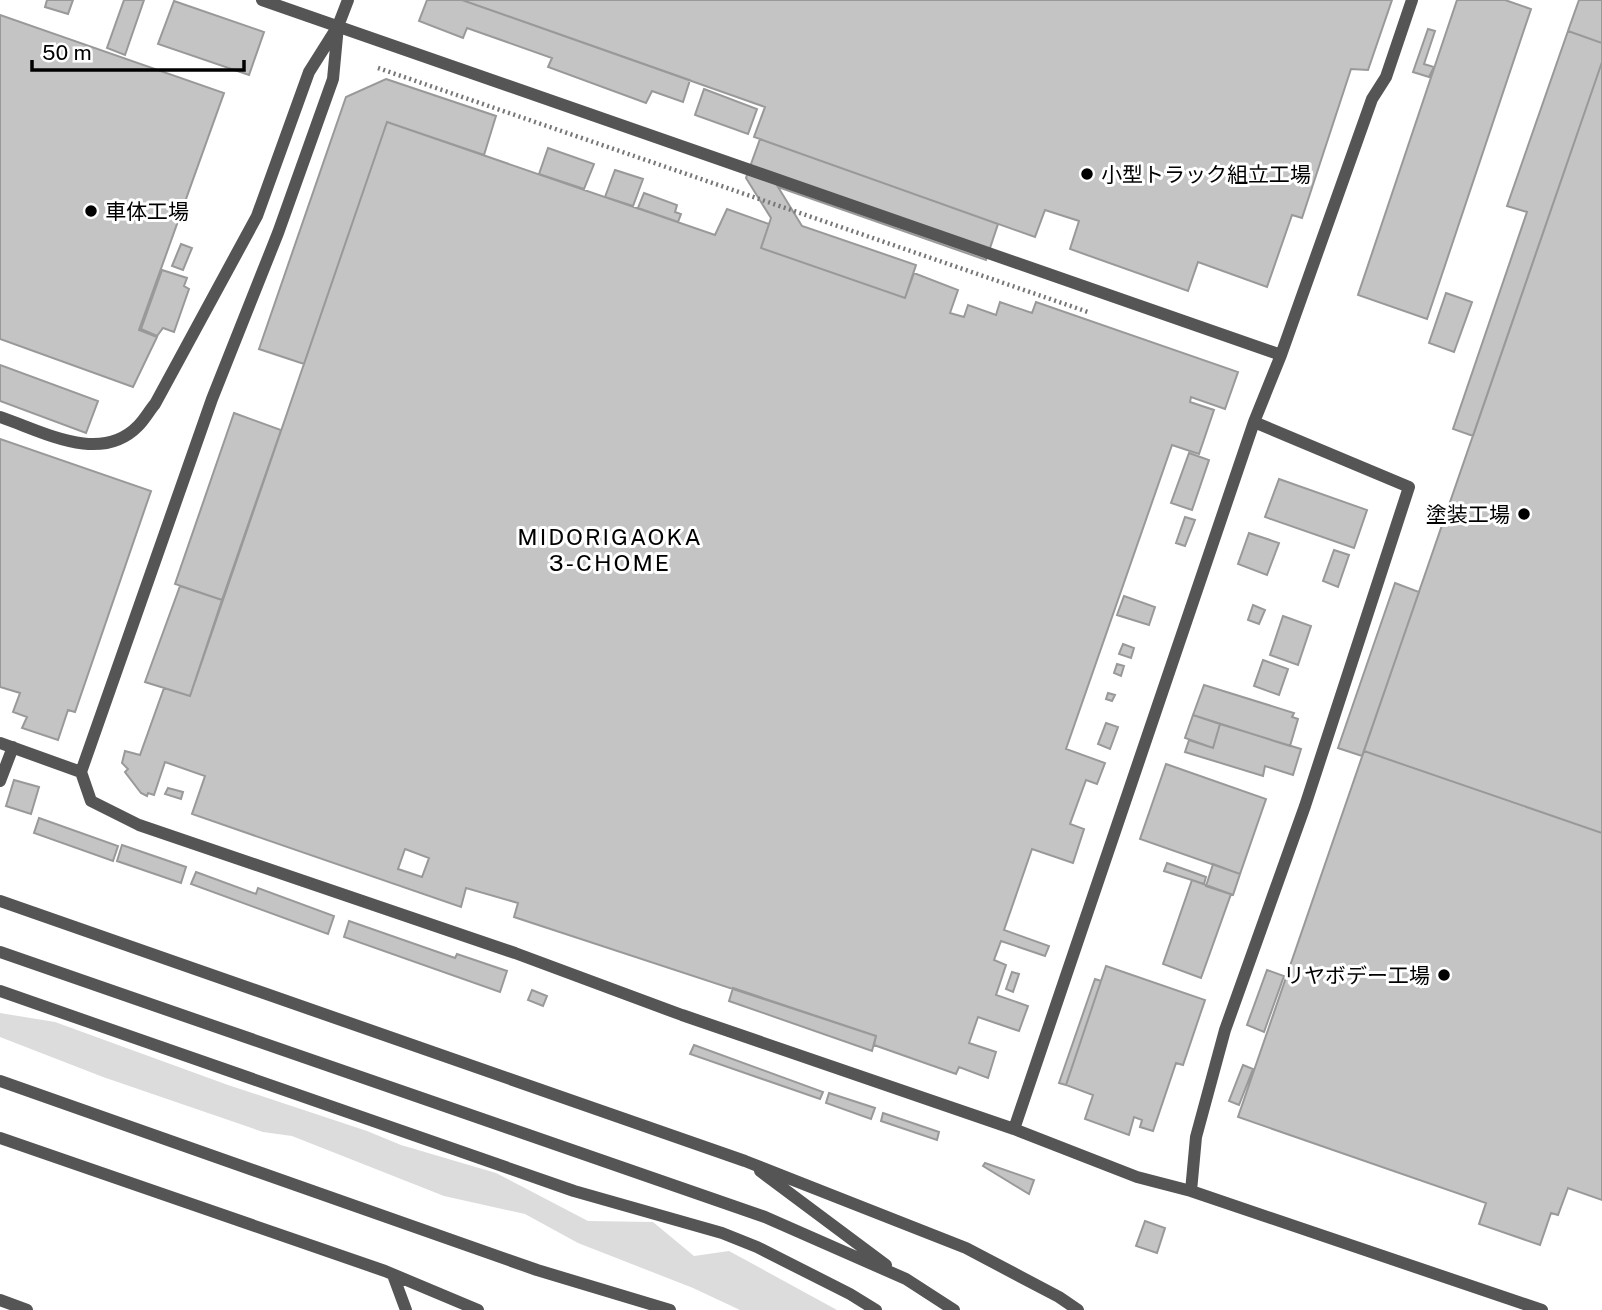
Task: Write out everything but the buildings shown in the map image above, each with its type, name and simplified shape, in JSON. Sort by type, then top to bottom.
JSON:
[{"type":"lane","points":[[262,0],[1281,355]]},
{"type":"lane","points":[[0,417],[74,442],[96,446],[117,440],[138,427],[155,404],[257,216],[309,72],[338,26],[348,0]]},
{"type":"lane","points":[[1014,1129],[1254,422],[1281,355],[1372,99],[1386,77],[1412,0]]},
{"type":"lane","points":[[338,26],[333,79],[278,233],[212,399],[81,772],[91,801],[139,825],[515,953],[682,1015],[1014,1129],[1137,1177],[1191,1191],[1542,1310]]},
{"type":"lane","points":[[1191,1191],[1196,1137],[1225,1030],[1305,806],[1409,487],[1254,422]]},
{"type":"lane","points":[[0,743],[81,772]]},
{"type":"lane","points":[[0,781],[13,747]]},
{"type":"lane","points":[[0,901],[745,1161],[966,1248],[1078,1310]]},
{"type":"lane","points":[[0,952],[765,1217],[906,1279]]},
{"type":"lane","points":[[0,991],[574,1191],[722,1233],[757,1247],[876,1310]]},
{"type":"lane","points":[[0,1080],[537,1270],[670,1310]]},
{"type":"lane","points":[[0,1138],[393,1275],[478,1310]]},
{"type":"lane","points":[[745,1161],[906,1279],[954,1310]]},
{"type":"lane","points":[[393,1275],[406,1310]]},
{"type":"lane","points":[[0,1300],[27,1310]]},
{"type":"path","points":[[378,68],[1100,316]]},
{"type":"shaded area","points":[[0,1013],[55,1022],[401,1145],[496,1173],[588,1221],[653,1222],[694,1256],[729,1251],[837,1310],[740,1310],[693,1288],[578,1243],[525,1214],[444,1196],[292,1136],[263,1132],[103,1077],[0,1037]]},
{"type":"place","name":"小型トラック組立工場","points":[[1087,174]]},
{"type":"place","name":"車体工場","points":[[91,211]]},
{"type":"place","name":"塗装工場","points":[[1524,514]]},
{"type":"place","name":"リヤボデー工場","points":[[1444,975]]},
{"type":"district","name":"MIDORIGAOKA 3-CHOME","points":[[610,549]]}]
